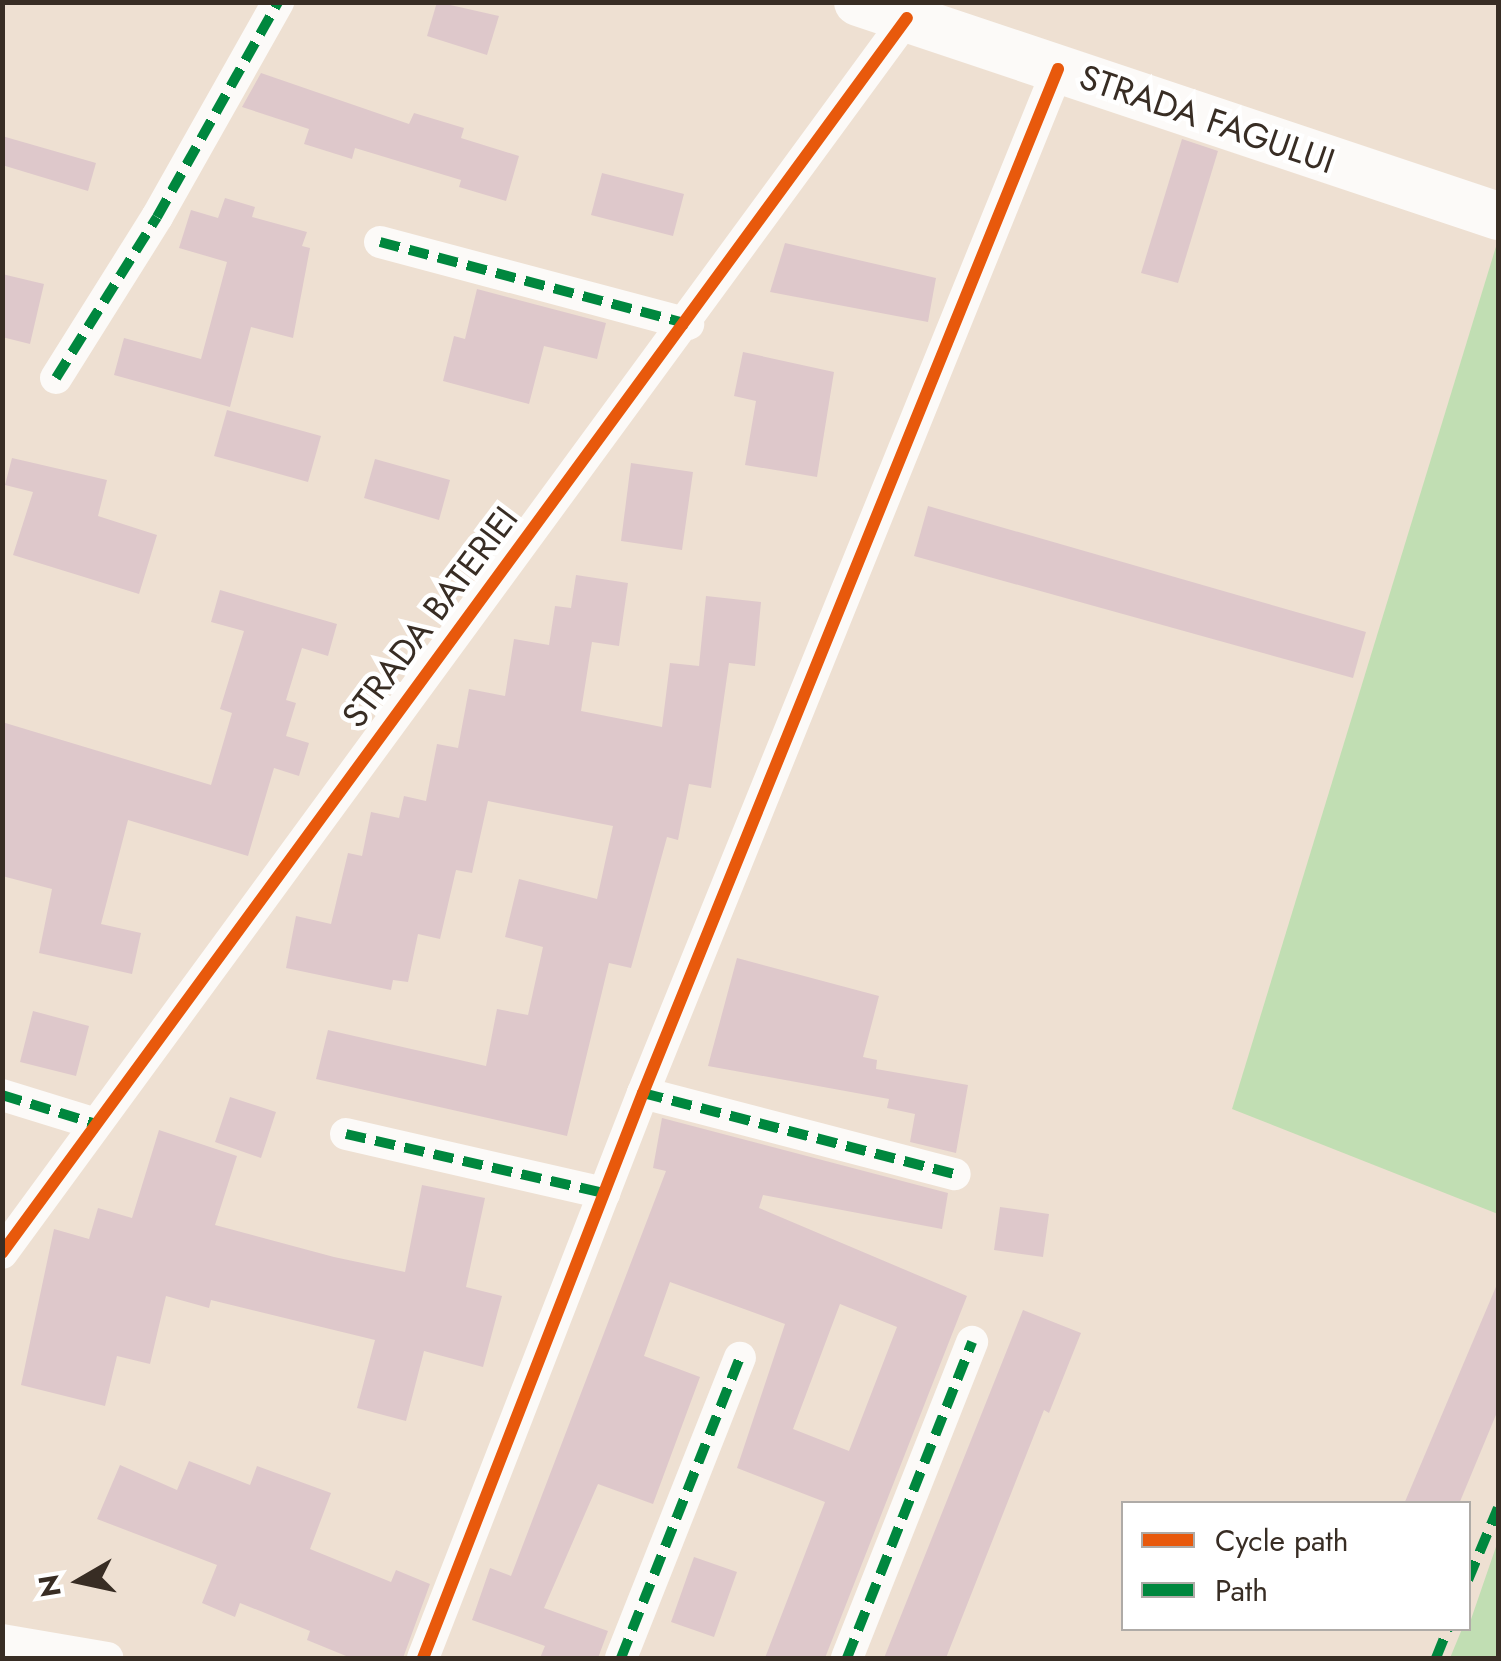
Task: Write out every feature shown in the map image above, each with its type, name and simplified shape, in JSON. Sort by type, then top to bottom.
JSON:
[{"type":"street","points":[[56,378],[157,217],[278,2]]},
{"type":"street","name":"STRADA FAGULUI","points":[[858,2],[1498,216]]},
{"type":"street","name":"STRADA BATERIEI","points":[[2,1253],[93,1123],[688,324],[907,18]]},
{"type":"street","points":[[424,1658],[643,1093],[1058,69]]},
{"type":"street","points":[[380,242],[688,324]]},
{"type":"street","points":[[643,1093],[955,1174]]},
{"type":"street","points":[[2,1095],[93,1123]]},
{"type":"street","points":[[346,1134],[604,1192]]},
{"type":"street","points":[[847,1658],[972,1342]]},
{"type":"street","points":[[621,1658],[740,1358]]},
{"type":"street","points":[[2,1640],[107,1658]]},
{"type":"green space","points":[[1498,240],[1498,1214],[1232,1109]]},
{"type":"green space","points":[[1498,1541],[1498,1658],[1450,1658],[1461,1631],[1471,1631],[1471,1619]]},
{"type":"building","points":[[437,2],[499,16],[487,55],[427,36]]},
{"type":"building","points":[[261,73],[409,124],[414,113],[464,128],[461,138],[519,156],[506,201],[459,187],[461,180],[355,148],[352,159],[304,144],[309,129],[242,107]]},
{"type":"building","points":[[2,136],[96,163],[88,191],[2,165]]},
{"type":"building","points":[[1182,139],[1218,151],[1178,283],[1141,273]]},
{"type":"building","points":[[602,173],[684,194],[673,236],[591,215]]},
{"type":"building","points":[[225,198],[255,207],[252,217],[307,232],[302,246],[310,248],[293,338],[251,327],[230,407],[114,375],[124,338],[201,359],[227,262],[179,248],[191,210],[218,218]]},
{"type":"building","points":[[785,243],[936,278],[928,322],[770,292]]},
{"type":"building","points":[[2,274],[44,284],[30,344],[2,337]]},
{"type":"building","points":[[477,289],[606,323],[597,359],[544,346],[529,404],[443,381],[454,336],[465,339]]},
{"type":"building","points":[[743,352],[834,372],[817,477],[745,465],[756,401],[734,396]]},
{"type":"building","points":[[227,410],[321,436],[308,482],[214,456]]},
{"type":"building","points":[[12,458],[107,480],[98,516],[157,535],[139,594],[13,555],[33,492],[5,485]]},
{"type":"building","points":[[375,459],[450,480],[439,520],[364,498]]},
{"type":"building","points":[[631,463],[693,472],[682,550],[621,541]]},
{"type":"building","points":[[928,506],[1366,632],[1353,678],[914,556]]},
{"type":"building","points":[[576,575],[628,583],[619,646],[592,642],[581,711],[662,727],[670,663],[699,666],[706,596],[761,602],[755,666],[729,663],[711,788],[689,784],[678,840],[667,837],[631,968],[609,963],[567,1136],[316,1079],[328,1030],[486,1066],[497,1009],[528,1015],[543,947],[505,937],[519,879],[597,899],[613,826],[488,801],[472,873],[456,870],[440,939],[418,934],[408,982],[393,980],[391,990],[286,968],[296,916],[331,924],[348,853],[362,856],[371,812],[399,818],[404,796],[426,801],[437,744],[458,748],[469,689],[505,696],[514,639],[549,645],[555,606],[571,608]]},
{"type":"building","points":[[220,590],[337,624],[328,656],[302,648],[286,700],[296,703],[286,736],[309,743],[299,776],[274,768],[248,856],[128,820],[101,924],[141,933],[132,974],[39,953],[52,889],[2,876],[2,722],[211,785],[232,713],[220,709],[244,631],[211,622]]},
{"type":"building","points":[[737,958],[879,996],[863,1057],[877,1060],[876,1069],[968,1085],[956,1153],[910,1142],[915,1114],[887,1108],[889,1099],[708,1066]]},
{"type":"building","points":[[33,1011],[89,1026],[76,1076],[20,1062]]},
{"type":"building","points":[[230,1097],[276,1112],[261,1158],[215,1142]]},
{"type":"building","points":[[662,1118],[948,1193],[942,1229],[763,1195],[759,1208],[967,1296],[825,1658],[765,1658],[825,1502],[737,1468],[785,1324],[670,1282],[644,1356],[700,1377],[653,1504],[598,1484],[544,1608],[608,1631],[598,1658],[540,1658],[545,1646],[472,1620],[490,1568],[511,1576],[666,1171],[653,1168]],"holes":[[[840,1304],[897,1327],[849,1451],[793,1429]]]},
{"type":"building","points":[[159,1130],[237,1156],[215,1225],[405,1272],[422,1185],[485,1198],[466,1287],[502,1296],[483,1367],[424,1351],[406,1421],[357,1408],[375,1340],[211,1300],[209,1308],[166,1296],[150,1364],[117,1356],[105,1406],[21,1385],[54,1229],[89,1239],[98,1208],[132,1218]]},
{"type":"building","points":[[1000,1207],[1049,1214],[1043,1257],[994,1250]]},
{"type":"building","points":[[1498,1282],[1498,1410],[1460,1501],[1405,1501]]},
{"type":"building","points":[[1023,1310],[1081,1333],[1049,1413],[1044,1410],[946,1658],[884,1658]]},
{"type":"building","points":[[189,1461],[250,1485],[257,1466],[331,1493],[310,1549],[391,1582],[396,1570],[430,1584],[403,1658],[351,1658],[307,1640],[310,1631],[240,1603],[235,1617],[202,1603],[217,1565],[97,1519],[120,1465],[177,1490]]},
{"type":"building","points":[[694,1557],[737,1572],[714,1637],[671,1622]]},
{"type":"marked path","points":[[56,378],[157,217],[278,2]]},
{"type":"marked path","points":[[380,242],[688,324]]},
{"type":"marked path","points":[[643,1093],[955,1174]]},
{"type":"marked path","points":[[2,1095],[93,1123]]},
{"type":"marked path","points":[[346,1134],[604,1193]]},
{"type":"marked path","points":[[847,1658],[972,1342]]},
{"type":"marked path","points":[[621,1658],[740,1358]]},
{"type":"marked path","points":[[1471,1573],[1498,1508]]},
{"type":"marked path","points":[[1436,1658],[1447,1631]]},
{"type":"cycle path","points":[[2,1253],[907,18]]},
{"type":"cycle path","points":[[423,1658],[643,1093],[1058,69]]}]
